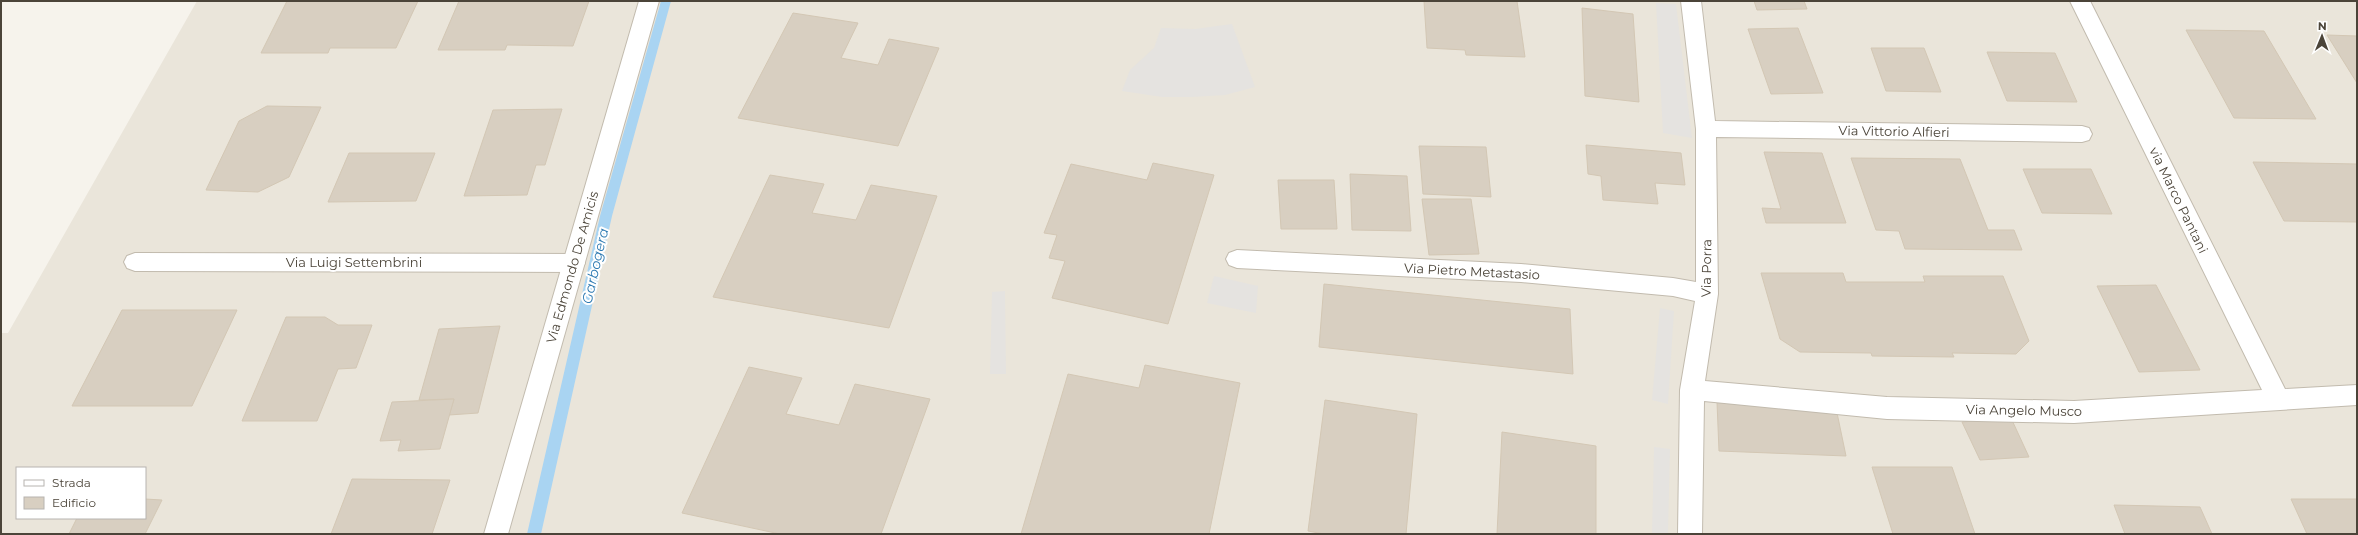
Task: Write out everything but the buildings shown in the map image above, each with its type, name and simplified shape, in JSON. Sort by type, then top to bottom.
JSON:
[{"type":"street","name":"Via Edmondo De Amicis","points":[[496,534],[649,1]]},
{"type":"street","name":"Via Porra","points":[[1690,1],[1706,129],[1707,294],[1692,390],[1690,534]]},
{"type":"street","name":"via Marco Pantani","points":[[2080,1],[2278,399]]},
{"type":"street","name":"Via Vittorio Alfieri","points":[[1706,129],[2082,134]]},
{"type":"street","name":"Via Pietro Metastasio","points":[[1237,259],[1521,273],[1673,287],[1707,294]]},
{"type":"street","name":"Via Luigi Settembrini","points":[[135,262],[574,263]]},
{"type":"street","name":"Via Angelo Musco","points":[[1692,390],[1887,408],[2066,412],[2357,395]]},
{"type":"shaded area","points":[[197,1],[2357,1],[2357,534],[1,534],[1,333],[8,333]]},
{"type":"shaded area","points":[[1656,3],[1676,4],[1692,138],[1663,133]]},
{"type":"shaded area","points":[[1232,24],[1255,87],[1225,95],[1192,97],[1162,97],[1122,91],[1130,70],[1154,48],[1161,28],[1195,29]]},
{"type":"shaded area","points":[[1214,276],[1258,286],[1256,313],[1207,303]]},
{"type":"shaded area","points":[[1005,291],[1006,374],[990,374],[992,292]]},
{"type":"shaded area","points":[[1660,308],[1674,311],[1668,404],[1652,400]]},
{"type":"shaded area","points":[[1654,447],[1670,449],[1668,534],[1652,534]]},
{"type":"waterway","name":"Garbogera","points":[[534,534],[606,216],[666,1]]}]
